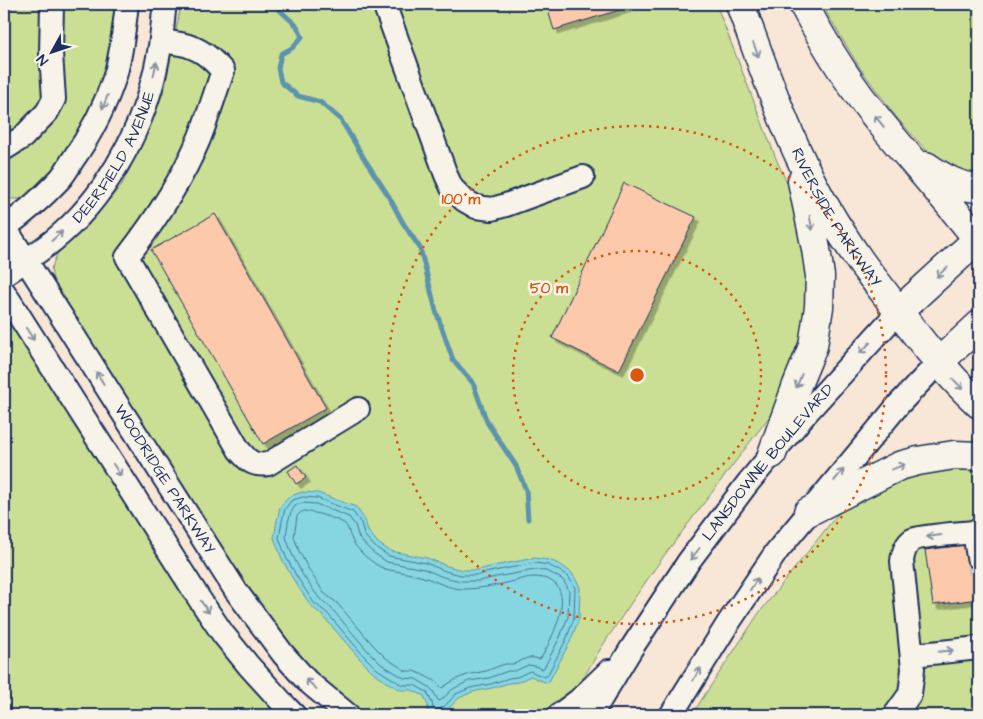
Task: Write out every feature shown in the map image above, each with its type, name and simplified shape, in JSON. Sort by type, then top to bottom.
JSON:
[{"type":"main road","name":"RIVERSIDE PARKWAY","points":[[740,4],[754,46],[804,168],[829,213],[858,258],[938,363],[979,404]]},
{"type":"main road","points":[[803,4],[853,87],[875,116],[979,239]]},
{"type":"main road","points":[[772,454],[813,346],[819,307],[820,276],[816,249],[804,190],[786,125]]},
{"type":"main road","points":[[902,147],[940,176],[961,186],[979,188]]},
{"type":"main road","name":"LANSDOWNE BOULEVARD","points":[[898,312],[979,239]]},
{"type":"main road","points":[[938,363],[979,325]]},
{"type":"main road","points":[[808,512],[899,466],[954,455],[979,456]]},
{"type":"street","points":[[4,149],[23,137],[46,112],[54,99],[51,53],[52,4]]},
{"type":"street","name":"DEERFIELD AVENUE","points":[[4,227],[27,211],[60,179],[96,125],[115,75],[127,4]]},
{"type":"street","name":"DEERFIELD AVENUE","points":[[4,275],[55,240],[75,220],[94,199],[123,156],[140,119],[153,77],[161,40],[165,4]]},
{"type":"street","points":[[386,4],[386,9],[446,176],[452,188],[464,200],[476,207],[492,209],[583,178]]},
{"type":"street","points":[[161,40],[197,49],[211,58],[223,70],[199,139],[185,167],[161,210],[127,257],[239,450],[247,459],[258,465],[268,464],[358,408]]},
{"type":"street","name":"WOODRIDGE PARKWAY","points":[[4,227],[236,592],[283,654],[307,681],[348,715]]},
{"type":"street","points":[[4,292],[205,607],[249,666],[294,715]]},
{"type":"street","name":"LANSDOWNE BOULEVARD","points":[[591,715],[631,649],[690,561],[747,484],[808,411],[898,312]]},
{"type":"street","points":[[671,715],[776,550],[899,404],[938,363]]},
{"type":"street","points":[[895,715],[910,694],[913,669],[902,561],[904,550],[912,540],[977,532],[978,557]]},
{"type":"street","points":[[912,655],[979,648]]},
{"type":"street","points":[[559,715],[579,700],[631,649]]},
{"type":"green space","points":[[4,4],[116,4],[105,65],[91,109],[64,153],[26,199],[11,199],[4,195]]},
{"type":"green space","points":[[181,4],[716,4],[777,161],[800,211],[806,234],[810,324],[782,400],[663,557],[601,648],[584,677],[547,715],[362,715],[355,710],[303,660],[272,626],[54,285],[51,269],[57,254],[85,227],[121,186],[145,138],[165,88]]},
{"type":"green space","points":[[822,4],[979,4],[979,181],[934,159],[897,118],[860,68]]},
{"type":"green space","points":[[4,314],[13,325],[280,715],[4,715]]},
{"type":"green space","points":[[979,461],[979,715],[692,715],[759,613],[837,515],[860,494],[886,476]]},
{"type":"water","points":[[302,492],[318,493],[356,507],[365,520],[368,531],[378,543],[390,551],[427,558],[462,570],[478,570],[535,558],[549,560],[561,565],[572,573],[580,587],[579,619],[570,642],[548,683],[531,676],[518,682],[472,692],[459,698],[446,711],[436,715],[427,711],[428,706],[424,696],[412,690],[401,690],[374,673],[323,616],[311,606],[282,559],[274,538],[280,507],[288,497]]},
{"type":"building","points":[[546,4],[627,4],[629,7],[554,30]]},
{"type":"building","points":[[624,183],[696,217],[619,371],[552,338]]},
{"type":"building","points":[[215,214],[326,408],[263,444],[151,250]]},
{"type":"building","points":[[297,465],[306,478],[296,484],[288,471]]},
{"type":"building","points":[[971,544],[979,557],[979,582],[975,582],[978,599],[933,605],[925,550]]},
{"type":"waterway","points":[[273,4],[297,26],[302,37],[292,48],[281,54],[278,68],[281,82],[298,96],[320,102],[341,120],[420,248],[436,311],[453,360],[473,383],[487,422],[516,466],[526,490],[528,519]]},
{"type":"tunnel","points":[[978,557],[979,574]]}]
